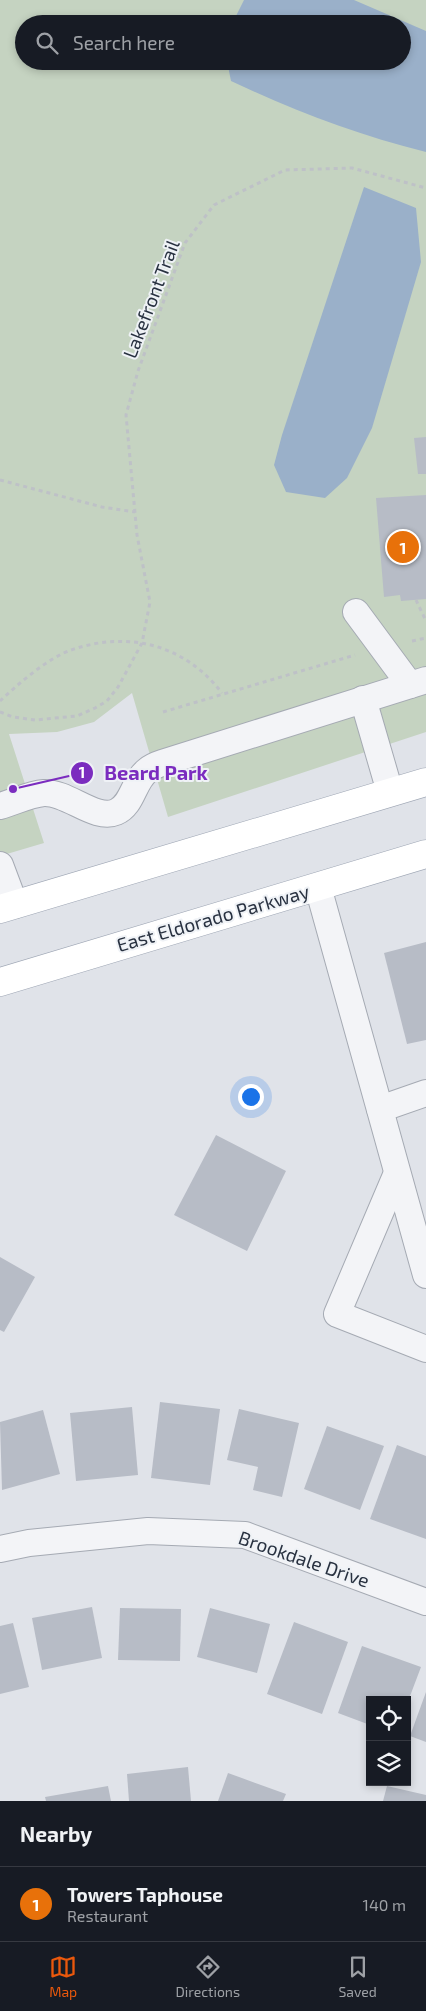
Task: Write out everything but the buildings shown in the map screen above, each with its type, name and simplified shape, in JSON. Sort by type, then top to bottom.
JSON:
[{"type":"main road","points":[[8,907],[426,782]]},
{"type":"main road","name":"East Eldorado Parkway","points":[[0,982],[426,854]]},
{"type":"street","points":[[0,806],[44,793],[60,795],[100,813],[116,812],[126,805],[136,783],[148,770],[165,762],[418,682],[383,648],[356,612]]},
{"type":"street","points":[[363,699],[390,792]]},
{"type":"street","points":[[0,865],[8,907]]},
{"type":"street","points":[[318,887],[426,1275]]},
{"type":"street","points":[[380,1109],[426,1093]]},
{"type":"street","points":[[398,1173],[337,1314],[426,1349]]},
{"type":"street","name":"Brookdale Drive","points":[[0,1549],[29,1543],[148,1531],[244,1535],[426,1602]]},
{"type":"path","name":"Lakefront Trail","points":[[0,712],[13,717],[36,720],[77,716],[95,708],[107,701],[118,687],[142,643],[150,602],[137,535],[126,415],[138,371],[185,244],[214,205],[285,170],[352,168],[426,188]]},
{"type":"path","points":[[0,480],[102,507],[135,512]]},
{"type":"path","points":[[416,600],[426,621]]},
{"type":"path","points":[[164,712],[222,693],[383,648],[426,638]]},
{"type":"path","points":[[0,701],[22,679],[70,650],[120,640],[142,643],[174,652],[204,672],[222,693]]},
{"type":"green space","points":[[0,0],[426,0],[426,732],[168,817],[132,693],[94,722],[57,732],[9,734],[44,843],[0,856]]},
{"type":"water","points":[[244,0],[354,0],[389,15],[236,15]]},
{"type":"water","points":[[411,25],[426,31],[426,152],[351,130],[231,81],[229,70],[411,70]]},
{"type":"water","points":[[364,187],[416,208],[421,262],[372,428],[347,478],[325,498],[286,492],[274,465],[282,435]]},
{"type":"place","name":"Towers Taphouse","points":[[403,547]]},
{"type":"place","name":"Beard Park","points":[[13,789]]}]
